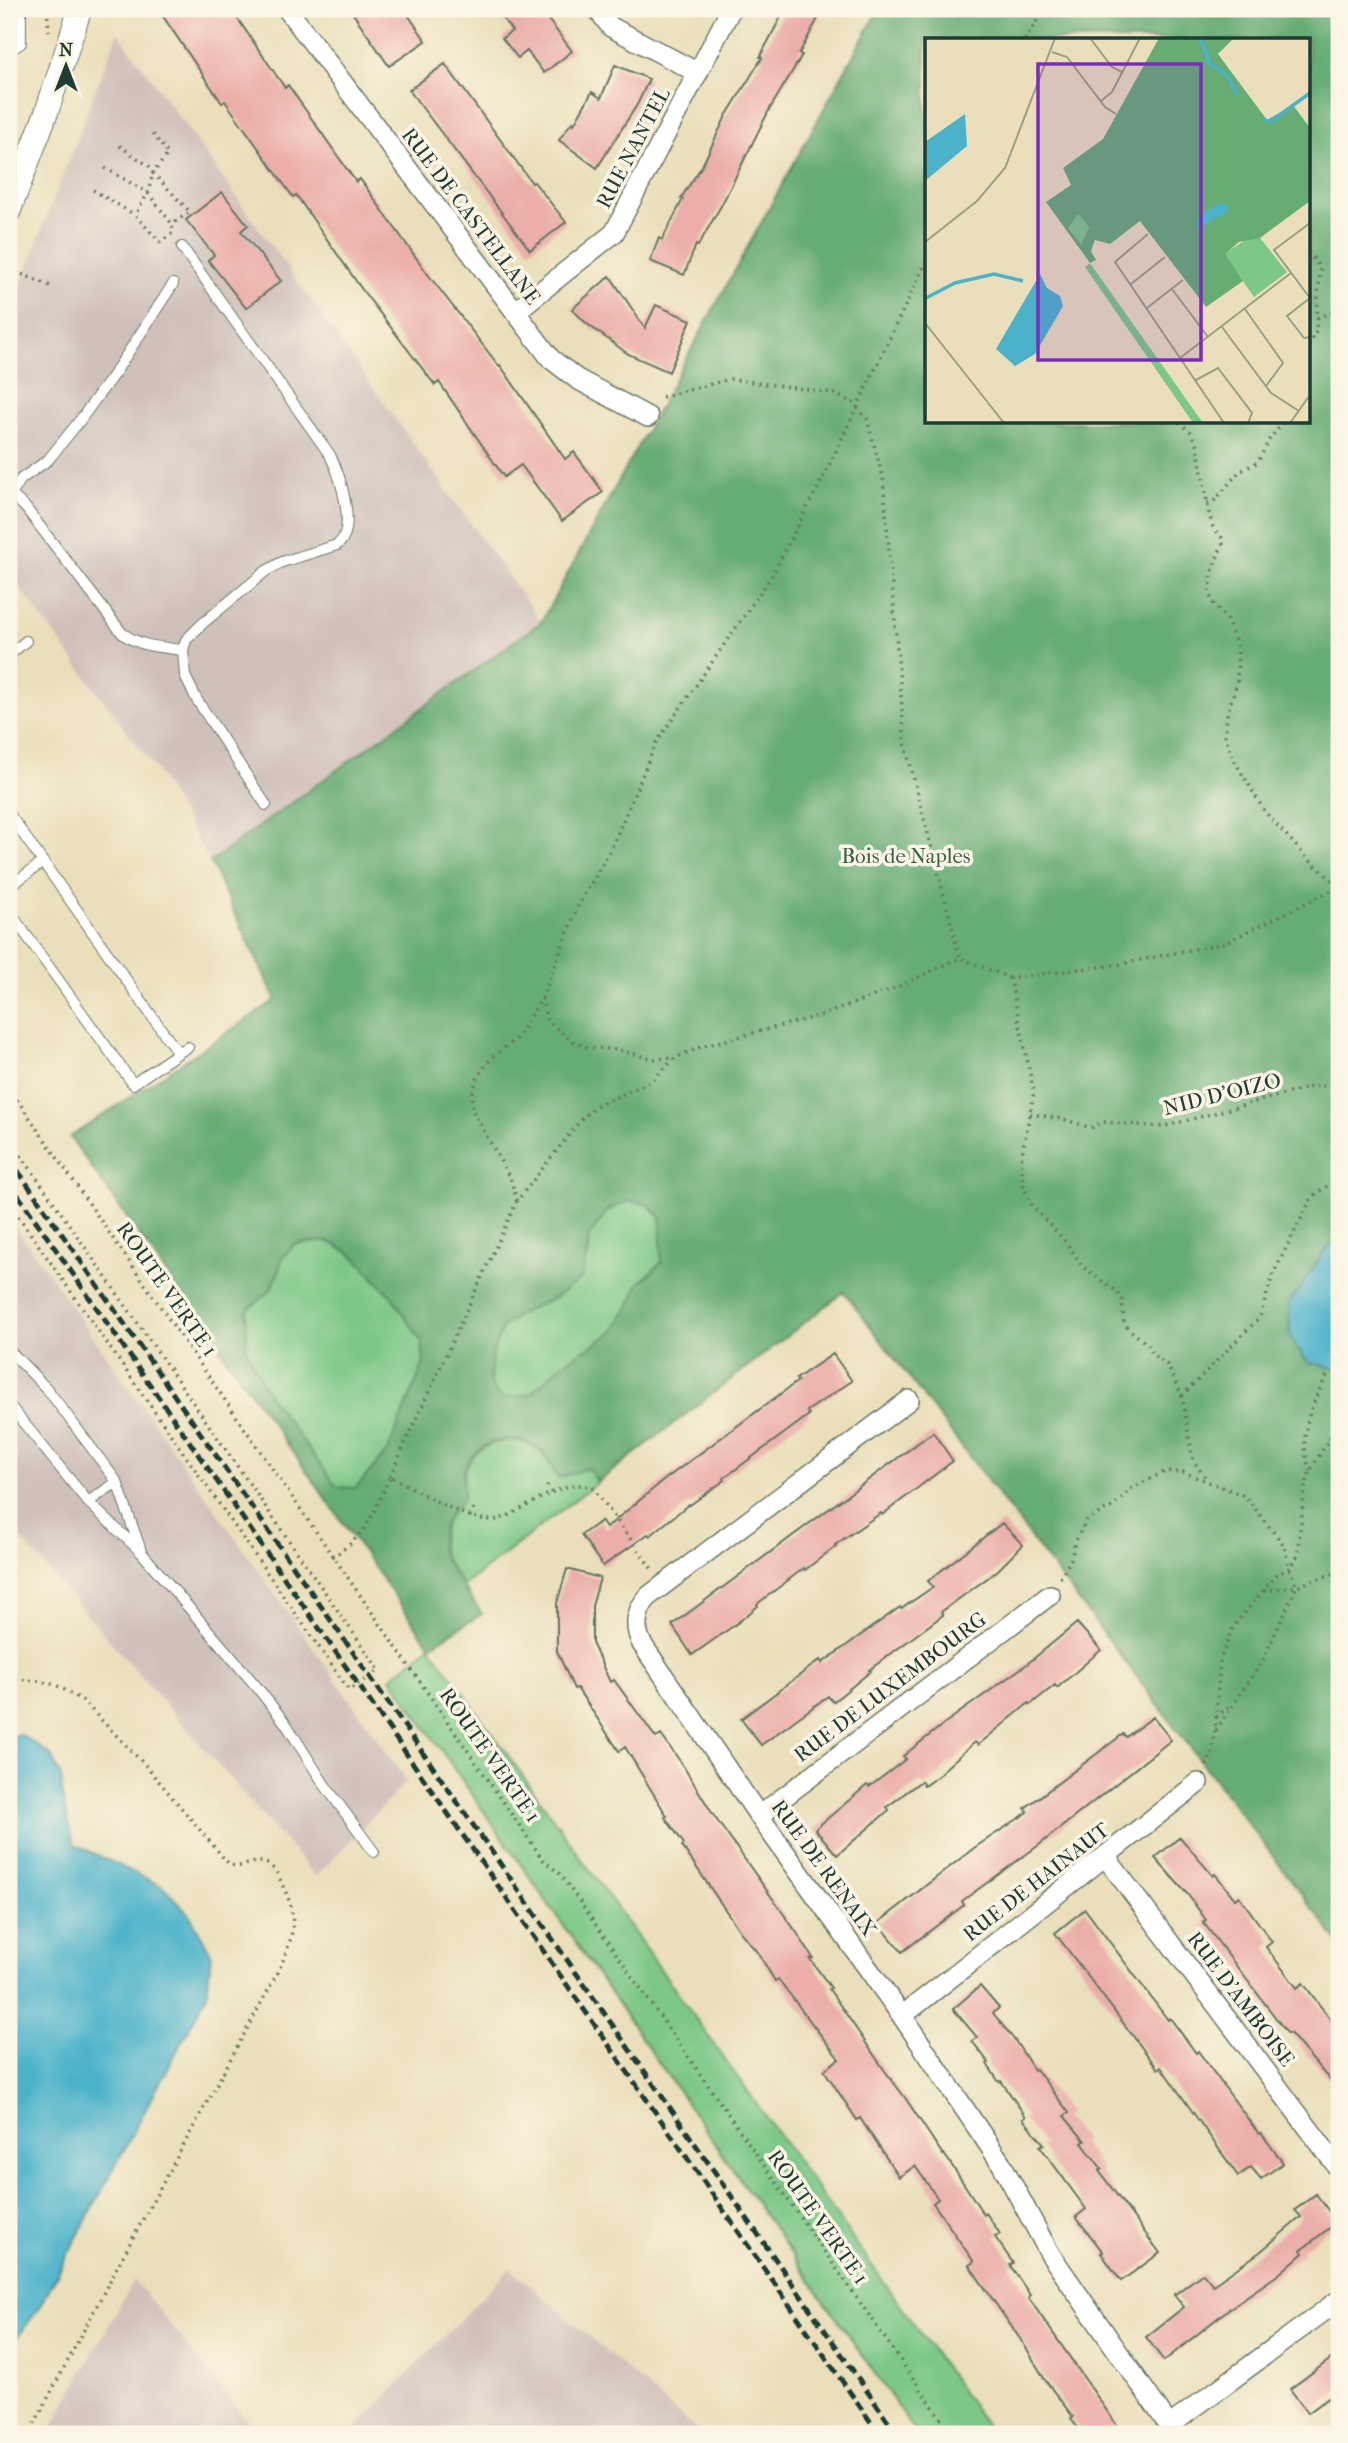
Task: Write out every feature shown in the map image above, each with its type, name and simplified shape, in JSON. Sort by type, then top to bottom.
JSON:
[{"type":"street","points":[[9,211],[80,9]]},
{"type":"street","name":"RUE DE CASTELLANE","points":[[287,9],[551,359],[567,373],[648,417]]},
{"type":"street","points":[[597,9],[611,27],[698,73]]},
{"type":"street","name":"RUE NANTEL","points":[[515,312],[614,233],[731,9]]},
{"type":"street","name":"RUE DE RENAIX","points":[[909,1400],[650,1595],[638,1611],[636,1625],[642,1644],[759,1816],[902,2016],[1001,2163],[1049,2254],[1172,2430]]},
{"type":"street","name":"RUE DE LUXEMBOURG","points":[[759,1816],[1049,1595]]},
{"type":"street","name":"RUE DE HAINAUT","points":[[902,2016],[1198,1783]]},
{"type":"street","name":"RUE D'AMBOISE","points":[[1105,1856],[1339,2169]]},
{"type":"street","points":[[1172,2430],[1339,2300]]},
{"type":"lane","points":[[9,51],[21,43],[21,9]]},
{"type":"lane","points":[[182,247],[330,455],[340,478],[347,527],[346,535],[337,545],[282,562],[266,571],[202,624],[186,640],[183,650],[183,667],[193,693],[266,805]]},
{"type":"lane","points":[[173,284],[81,419],[48,460],[21,479],[10,494],[25,507],[122,633],[135,642],[183,650]]},
{"type":"lane","points":[[9,655],[26,641]]},
{"type":"lane","points":[[9,814],[178,1054]]},
{"type":"lane","points":[[9,887],[43,862]]},
{"type":"lane","points":[[9,911],[133,1084],[188,1047]]},
{"type":"lane","points":[[9,1350],[48,1390],[117,1482],[141,1552]]},
{"type":"lane","points":[[9,1405],[88,1502],[141,1552],[280,1716],[324,1784],[374,1852]]},
{"type":"lane","points":[[88,1502],[117,1482]]},
{"type":"path","points":[[47,9],[49,21]]},
{"type":"path","points":[[1026,38],[1044,9]]},
{"type":"path","points":[[135,215],[148,193],[153,173],[169,154],[153,134]]},
{"type":"path","points":[[117,144],[149,166],[190,212],[172,224]]},
{"type":"path","points":[[93,190],[135,215],[160,242],[173,233],[172,224],[148,193],[105,168]]},
{"type":"path","points":[[1310,255],[1320,268],[1317,318],[1314,339],[1310,344]]},
{"type":"path","points":[[517,1201],[511,1180],[473,1111],[472,1095],[478,1076],[491,1058],[516,1039],[542,998],[578,906],[611,849],[656,743],[771,577],[857,408],[925,264]]},
{"type":"path","points":[[9,270],[51,286]]},
{"type":"path","points":[[1317,318],[1339,310]]},
{"type":"path","points":[[662,397],[730,379],[833,393],[853,402],[867,419],[883,477],[905,744],[961,958]]},
{"type":"path","points":[[542,998],[547,1021],[572,1041],[586,1047],[618,1050],[653,1059],[675,1058],[703,1046],[823,1015],[895,988],[961,958],[1010,978],[1121,964],[1224,943],[1339,886],[1308,859],[1265,812],[1234,760],[1225,734],[1227,715],[1237,682],[1238,649],[1227,620],[1209,593],[1214,565],[1223,543],[1213,527],[1198,443],[1181,424]]},
{"type":"path","points":[[1207,503],[1215,500],[1239,472],[1258,462],[1269,440],[1282,424]]},
{"type":"path","points":[[1010,978],[1034,1092],[1021,1159],[1024,1188],[1033,1207],[1066,1242],[1083,1267],[1117,1292],[1122,1300],[1125,1324],[1148,1345],[1152,1354],[1167,1365],[1182,1396],[1194,1460],[1207,1480]]},
{"type":"path","points":[[332,1557],[351,1545],[365,1530],[517,1201],[583,1117],[598,1104],[652,1081],[675,1058]]},
{"type":"path","name":"NID D'OIZO","points":[[1030,1114],[1063,1119],[1091,1128],[1103,1122],[1162,1127],[1315,1086],[1339,1085]]},
{"type":"path","name":"ROUTE VERTE 1","points":[[9,1088],[541,1858],[560,1874],[575,1895],[952,2434]]},
{"type":"path","points":[[9,1138],[379,1670],[349,1690],[9,1203]]},
{"type":"path","points":[[1182,1396],[1259,1317],[1273,1274],[1312,1197],[1339,1177]]},
{"type":"path","points":[[1310,1471],[1304,1452],[1307,1417],[1329,1372]]},
{"type":"path","points":[[1198,1783],[1212,1754],[1220,1660],[1233,1627],[1276,1575],[1289,1568],[1297,1556],[1305,1488],[1310,1471],[1331,1436],[1339,1432]]},
{"type":"path","points":[[1049,1595],[1071,1559],[1075,1542],[1087,1519],[1112,1507],[1132,1488],[1166,1471],[1183,1472],[1245,1496],[1284,1545],[1289,1568],[1297,1586],[1263,1660],[1215,1733]]},
{"type":"path","points":[[390,1476],[480,1520],[500,1519],[578,1484],[592,1487],[656,1573]]},
{"type":"path","points":[[547,1485],[552,1494]]},
{"type":"path","points":[[471,1517],[474,1508]]},
{"type":"path","points":[[1262,1591],[1297,1586],[1322,1576],[1339,1573]]},
{"type":"path","points":[[9,1679],[56,1685],[82,1700],[145,1765],[228,1863],[237,1867],[256,1862],[270,1865],[286,1892],[292,1909],[293,1927],[290,1946],[277,1974],[30,2434]]},
{"type":"path","points":[[1216,1717],[1234,1702]]},
{"type":"shaded area","points":[[118,32],[541,622],[210,862],[157,771],[9,574],[9,315]]},
{"type":"shaded area","points":[[9,1218],[407,1781],[316,1877],[9,1525]]},
{"type":"shaded area","points":[[510,2268],[701,2434],[350,2434]]},
{"type":"shaded area","points":[[134,2280],[258,2434],[48,2434]]},
{"type":"green space","name":"Bois de Naples","points":[[879,9],[1339,9],[1339,1237],[1325,1252],[1289,1304],[1290,1337],[1308,1362],[1339,1369],[1339,1943],[844,1292],[598,1482],[588,1468],[558,1478],[544,1454],[521,1440],[498,1441],[477,1451],[464,1470],[462,1500],[447,1518],[441,1546],[442,1556],[482,1614],[430,1646],[70,1137],[276,1000],[210,862],[541,622]],"holes":[[[629,1201],[647,1204],[661,1217],[661,1263],[638,1284],[632,1301],[612,1333],[562,1364],[531,1394],[505,1398],[498,1395],[490,1383],[492,1355],[502,1328],[519,1314],[554,1298],[582,1278],[590,1235],[608,1210]],[[328,1241],[352,1254],[393,1298],[422,1342],[424,1363],[388,1451],[356,1488],[337,1487],[269,1396],[246,1349],[247,1310],[269,1292],[282,1258],[295,1244]]]},
{"type":"green space","points":[[629,1201],[647,1204],[661,1217],[661,1263],[638,1284],[632,1301],[612,1333],[562,1364],[531,1394],[505,1398],[498,1395],[490,1383],[492,1355],[502,1328],[519,1314],[554,1298],[587,1259],[590,1235],[608,1210]]},
{"type":"green space","points":[[328,1241],[352,1254],[393,1298],[422,1342],[424,1363],[388,1451],[356,1488],[337,1488],[269,1396],[246,1349],[247,1310],[269,1292],[282,1258],[295,1244]]},
{"type":"green space","points":[[508,1440],[533,1446],[549,1462],[558,1478],[588,1467],[598,1482],[463,1586],[443,1551],[442,1532],[463,1497],[464,1473],[472,1457],[486,1447]]},
{"type":"green space","points":[[430,1646],[992,2434],[917,2434],[391,1678]]},
{"type":"water","points":[[1339,1237],[1339,1369],[1308,1362],[1290,1337],[1289,1304],[1325,1251]]},
{"type":"water","points":[[20,1734],[51,1755],[61,1777],[63,1801],[74,1844],[162,1886],[188,1912],[211,1953],[207,1995],[39,2308],[9,2349],[9,1737]]},
{"type":"building","points":[[158,9],[231,9],[285,88],[288,85],[356,182],[360,179],[427,273],[500,365],[565,459],[574,452],[603,492],[562,521],[521,465],[504,477],[439,382],[435,385],[363,291],[296,195],[293,197],[225,101],[222,103]]},
{"type":"building","points":[[350,9],[404,9],[426,41],[389,66]]},
{"type":"building","points":[[496,9],[540,9],[572,51],[544,73],[527,51],[518,58],[502,38],[512,31]]},
{"type":"building","points":[[785,9],[823,9],[799,54],[802,55],[768,112],[722,204],[698,246],[696,245],[684,275],[650,261],[659,238],[662,240],[683,199],[681,198],[702,166],[726,116],[762,58],[760,57]]},
{"type":"building","points":[[445,64],[532,183],[534,182],[566,222],[530,250],[409,90]]},
{"type":"building","points":[[615,65],[649,79],[638,103],[597,168],[559,140],[572,122],[574,124],[592,92],[601,98]]},
{"type":"building","points":[[222,192],[248,225],[241,231],[281,281],[246,308],[208,260],[214,255],[186,220]]},
{"type":"building","points":[[610,276],[645,328],[656,305],[691,320],[669,372],[628,354],[586,323],[572,309]]},
{"type":"building","points":[[833,1354],[852,1381],[807,1411],[809,1415],[650,1536],[648,1534],[603,1566],[581,1535],[601,1521],[606,1528],[664,1480]]},
{"type":"building","points":[[933,1432],[953,1461],[882,1515],[881,1513],[835,1545],[805,1570],[804,1568],[736,1624],[692,1655],[672,1625]]},
{"type":"building","points":[[1002,1523],[1023,1545],[997,1571],[941,1612],[943,1615],[869,1670],[871,1671],[833,1702],[828,1696],[761,1745],[741,1719],[820,1660],[822,1663],[900,1607],[901,1609],[933,1587],[928,1581]]},
{"type":"building","points":[[567,1569],[600,1578],[592,1606],[592,1643],[610,1682],[614,1680],[656,1738],[661,1735],[680,1761],[714,1816],[797,1933],[813,1958],[810,1959],[831,1988],[829,1989],[984,2215],[986,2213],[1000,2234],[995,2237],[1013,2263],[1010,2265],[1030,2295],[1028,2297],[1123,2434],[1082,2434],[969,2265],[974,2262],[933,2203],[938,2199],[915,2166],[899,2177],[860,2118],[857,2120],[824,2070],[839,2059],[778,1979],[775,1981],[758,1953],[741,1933],[682,1846],[684,1844],[665,1817],[667,1816],[625,1747],[619,1751],[577,1688],[574,1689],[557,1651],[557,1603]]},
{"type":"building","points":[[1077,1623],[1101,1650],[1057,1688],[1055,1685],[1030,1705],[1029,1703],[978,1745],[975,1742],[942,1773],[924,1786],[921,1781],[887,1807],[889,1810],[837,1855],[815,1829],[867,1785],[869,1787],[906,1759],[903,1756],[1027,1664]]},
{"type":"building","points":[[1153,1717],[1171,1740],[1039,1845],[962,1901],[964,1905],[902,1952],[878,1923],[974,1848],[1028,1812],[1025,1808],[1123,1734],[1126,1737]]},
{"type":"building","points":[[1180,1837],[1235,1899],[1239,1896],[1272,1942],[1266,1947],[1297,1988],[1303,1983],[1339,2031],[1339,2091],[1290,2033],[1288,2034],[1203,1922],[1206,1920],[1188,1895],[1155,1858]]},
{"type":"building","points":[[1085,1909],[1168,2020],[1170,2018],[1196,2053],[1198,2051],[1283,2163],[1261,2179],[1251,2167],[1238,2176],[1161,2067],[1158,2069],[1055,1933]]},
{"type":"building","points":[[980,1986],[999,2008],[993,2013],[1069,2113],[1064,2116],[1085,2141],[1082,2143],[1102,2169],[1099,2171],[1160,2253],[1121,2281],[1076,2217],[1086,2209],[1040,2146],[1044,2144],[1023,2119],[1026,2117],[972,2041],[977,2037],[953,2009]]},
{"type":"building","points":[[1316,2194],[1337,2222],[1301,2250],[1303,2253],[1279,2274],[1230,2308],[1164,2361],[1146,2337],[1184,2307],[1174,2295],[1203,2273],[1213,2285],[1260,2252],[1301,2217],[1295,2210]]},
{"type":"building","points":[[1339,2353],[1339,2390],[1308,2413],[1290,2389]]},
{"type":"railway","points":[[9,1158],[897,2434]]},
{"type":"railway","points":[[9,1182],[879,2434]]}]
